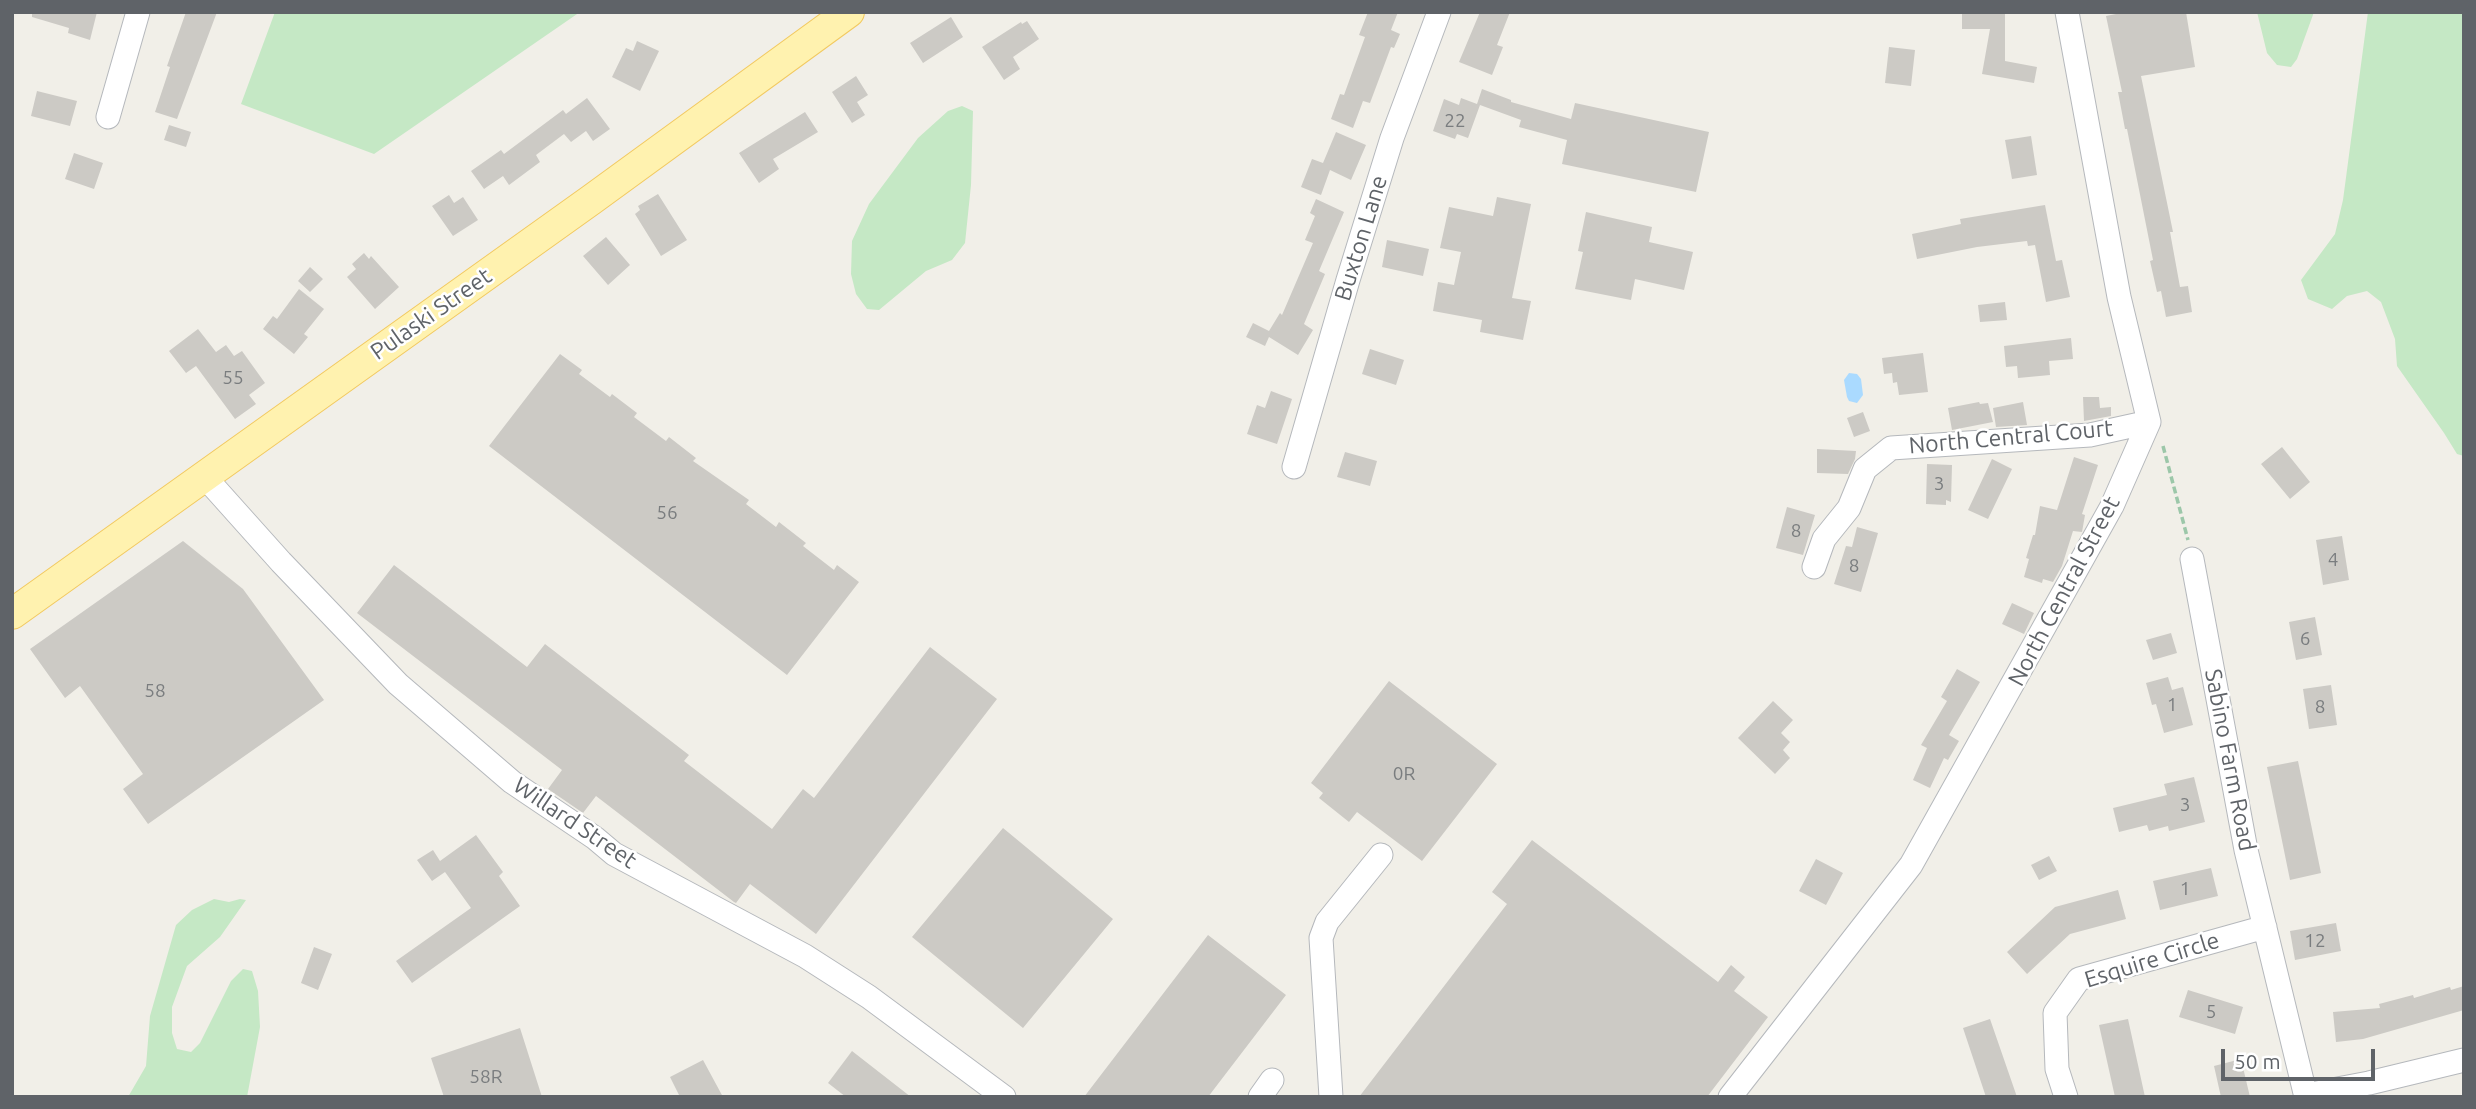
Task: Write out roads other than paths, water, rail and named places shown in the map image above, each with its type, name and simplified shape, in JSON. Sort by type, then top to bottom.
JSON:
[{"type":"main road","name":"Pulaski Street","points":[[12,614],[591,201],[849,12]]},
{"type":"street","points":[[107,117],[138,12]]},
{"type":"street","name":"Buxton Lane","points":[[1294,467],[1392,138],[1439,12]]},
{"type":"street","points":[[2067,12],[2119,297],[2154,428]]},
{"type":"street","name":"North Central Court","points":[[1814,567],[1824,539],[1849,508],[1866,469],[1891,448],[2090,435],[2154,428]]},
{"type":"street","name":"North Central Street","points":[[1730,1097],[1911,865],[2154,428]]},
{"type":"street","name":"Willard Street","points":[[204,476],[281,562],[398,684],[512,782],[595,838],[614,854],[805,956],[837,976],[1004,1097]]},
{"type":"street","name":"Sabino Farm Road","points":[[2192,559],[2246,850],[2306,1096]]},
{"type":"street","points":[[1331,1097],[1321,938],[1327,922],[1381,855]]},
{"type":"street","name":"Esquire Circle","points":[[2066,1097],[2057,1069],[2055,1013],[2079,979],[2265,927]]},
{"type":"street","points":[[2306,1096],[2464,1060]]},
{"type":"water","points":[[1849,373],[1857,374],[1861,379],[1863,395],[1857,403],[1849,401],[1847,397],[1844,380]]}]
